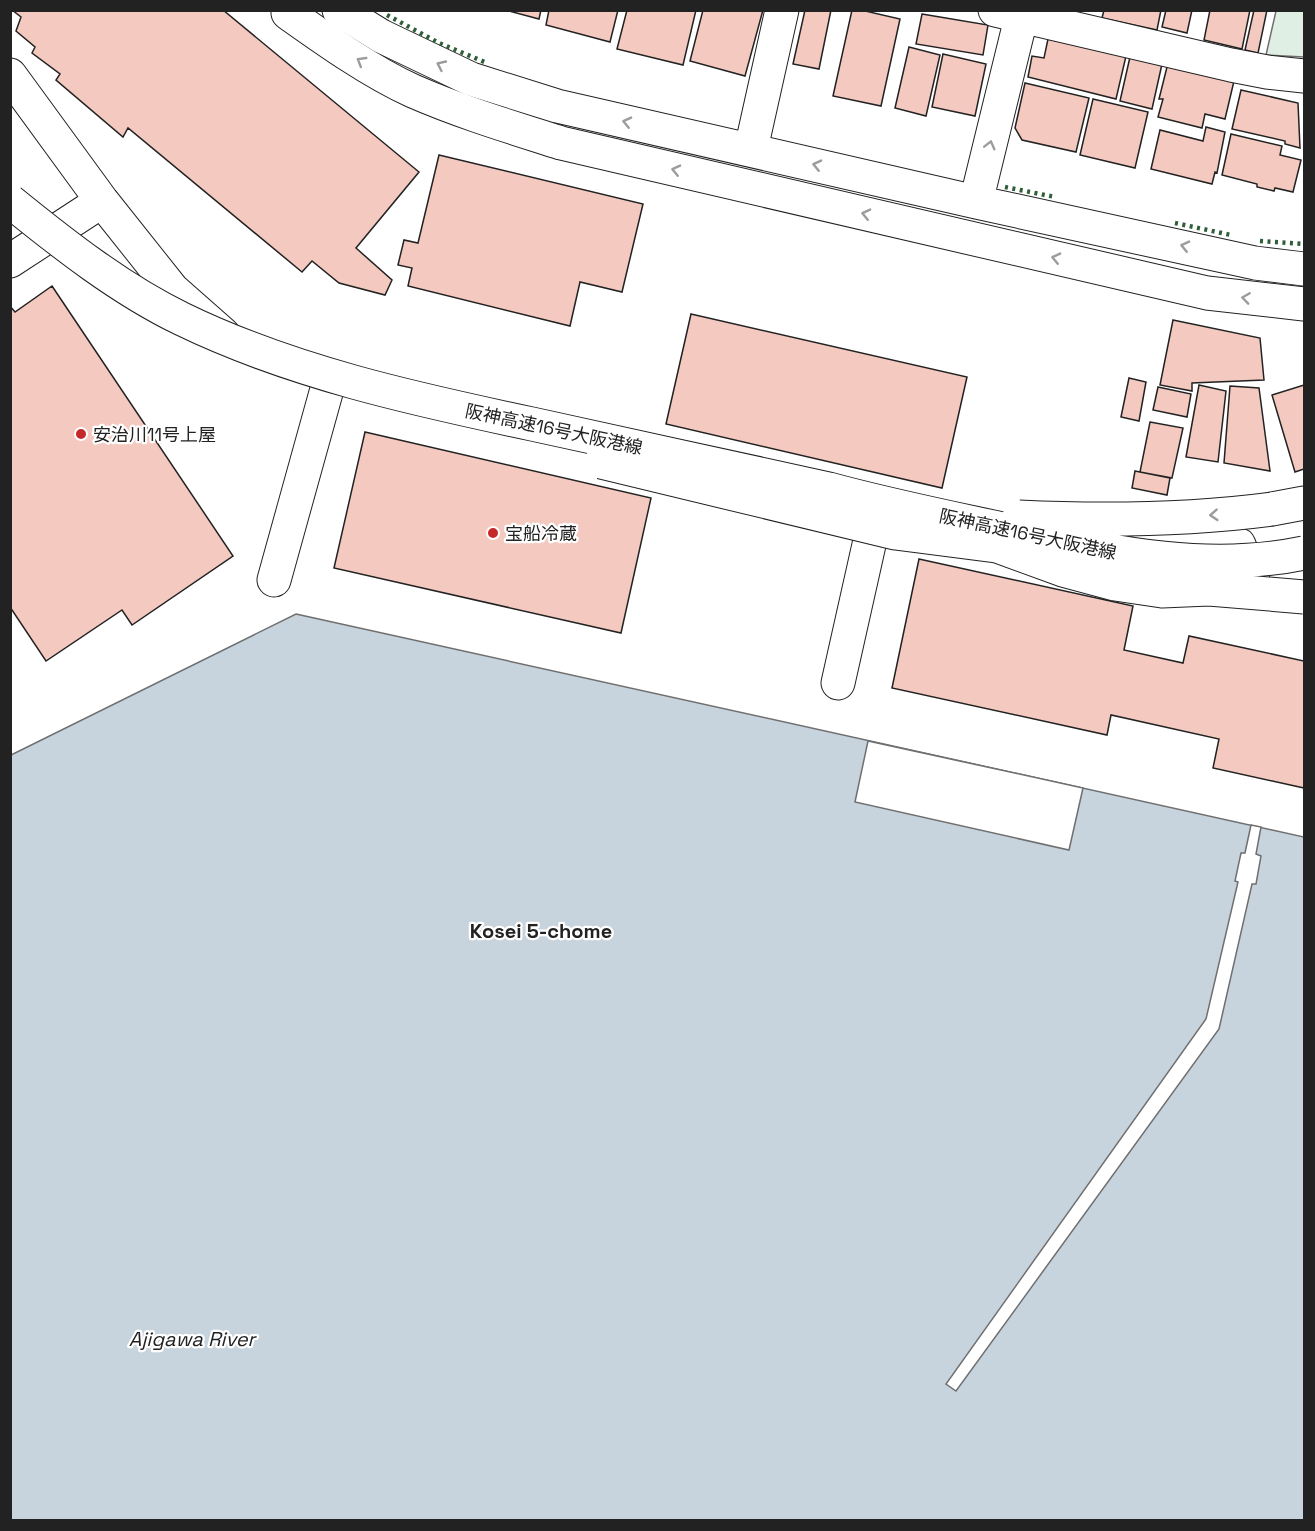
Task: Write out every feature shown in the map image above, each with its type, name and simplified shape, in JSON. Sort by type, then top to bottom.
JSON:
[{"type":"main road","points":[[339,10],[381,36],[471,79],[557,106],[1255,263],[1305,269]]},
{"type":"main road","points":[[751,149],[782,10]]},
{"type":"main road","points":[[286,12],[411,90],[477,116],[561,143],[1207,293],[1305,304]]},
{"type":"main road","points":[[976,202],[1013,13],[1230,65],[1305,76]]},
{"type":"main road","points":[[10,75],[102,201],[172,289],[235,345],[327,389],[654,462],[877,506],[1239,545],[1255,585],[1288,607],[1305,611]]},
{"type":"main road","name":"阪神高速16号大阪港線","points":[[10,201],[112,277],[181,318],[272,357],[372,386],[481,413],[829,489],[877,506],[1071,544],[1164,559],[1198,562],[1242,562],[1305,553]]},
{"type":"main road","points":[[10,261],[102,201]]},
{"type":"main road","name":"阪神高速16号大阪港線","points":[[10,226],[92,286],[173,331],[269,374],[371,406],[895,533],[936,540],[1121,557],[1189,551],[1219,551],[1305,536]]},
{"type":"main road","points":[[274,580],[327,389]]},
{"type":"main road","points":[[629,469],[733,483],[911,522],[992,531],[1008,516],[1111,519],[1189,517],[1232,514],[1305,503]]},
{"type":"main road","points":[[877,506],[1063,570],[1115,584],[1162,591],[1209,589],[1305,597]]},
{"type":"main road","points":[[838,683],[877,506]]},
{"type":"main road","points":[[1054,552],[1073,565],[1093,571],[1160,578],[1239,578],[1305,567]]},
{"type":"green space","points":[[1276,11],[1304,11],[1304,57],[1266,55]]},
{"type":"water","name":"Ajigawa River","points":[[296,614],[1304,837],[1304,1520],[11,1520],[11,755]]},
{"type":"pier","points":[[868,741],[1083,788],[1069,850],[855,802]]},
{"type":"pier","points":[[1251,825],[1261,827],[1256,854],[1261,856],[1256,884],[1252,884],[1219,1029],[956,1391],[946,1384],[1206,1019],[1238,882],[1235,881],[1241,853],[1245,853]]},
{"type":"building","points":[[12,10],[223,10],[419,172],[356,248],[392,280],[385,295],[339,283],[312,261],[302,272],[128,128],[123,137],[56,80],[60,74],[32,53],[35,47],[16,31],[21,17]]},
{"type":"building","points":[[505,10],[541,10],[539,19]]},
{"type":"building","points":[[549,10],[618,10],[610,42],[546,25]]},
{"type":"building","points":[[627,10],[696,10],[683,65],[617,49]]},
{"type":"building","points":[[703,10],[763,10],[745,76],[690,61]]},
{"type":"building","points":[[805,10],[831,10],[819,69],[793,64]]},
{"type":"building","points":[[852,10],[900,19],[881,106],[833,96]]},
{"type":"building","points":[[1104,10],[1161,10],[1157,30],[1102,18]]},
{"type":"building","points":[[1166,10],[1192,10],[1187,33],[1162,27]]},
{"type":"building","points":[[1210,10],[1250,10],[1242,49],[1204,40]]},
{"type":"building","points":[[1254,10],[1267,10],[1258,53],[1245,50]]},
{"type":"building","points":[[922,14],[988,25],[983,55],[916,44]]},
{"type":"building","points":[[1048,39],[1126,56],[1116,99],[1028,77],[1032,56],[1044,58]]},
{"type":"building","points":[[909,47],[940,55],[926,116],[895,108]]},
{"type":"building","points":[[943,54],[986,64],[975,116],[932,107]]},
{"type":"building","points":[[1130,57],[1162,64],[1152,109],[1120,101]]},
{"type":"building","points":[[1168,63],[1234,81],[1225,119],[1205,114],[1202,128],[1158,117],[1163,99],[1159,99]]},
{"type":"building","points":[[1025,83],[1089,98],[1076,152],[1022,140],[1015,128]]},
{"type":"building","points":[[1241,90],[1298,103],[1300,148],[1285,144],[1285,141],[1232,129]]},
{"type":"building","points":[[1093,99],[1148,112],[1135,168],[1080,155]]},
{"type":"building","points":[[1206,127],[1225,132],[1217,173],[1215,172],[1212,184],[1151,169],[1160,130],[1203,141]]},
{"type":"building","points":[[1231,134],[1282,146],[1280,155],[1301,160],[1293,192],[1257,187],[1257,184],[1222,175]]},
{"type":"building","points":[[439,155],[643,204],[622,292],[580,282],[570,326],[408,286],[412,268],[398,265],[404,240],[418,243]]},
{"type":"building","name":"安治川11号上屋","points":[[52,286],[233,556],[132,625],[122,610],[46,661],[10,607],[10,306],[15,312]]},
{"type":"building","points":[[691,314],[967,377],[942,488],[666,424]]},
{"type":"building","points":[[1173,320],[1260,338],[1264,380],[1192,383],[1192,391],[1160,385]]},
{"type":"building","points":[[1129,378],[1146,382],[1139,421],[1121,417]]},
{"type":"building","points":[[1199,385],[1226,391],[1218,462],[1186,457]]},
{"type":"building","points":[[1304,385],[1304,469],[1295,472],[1272,395]]},
{"type":"building","points":[[1230,386],[1259,388],[1270,471],[1224,463]]},
{"type":"building","points":[[1158,387],[1191,394],[1187,417],[1153,410]]},
{"type":"building","points":[[1150,422],[1183,428],[1172,478],[1140,472]]},
{"type":"building","name":"宝船冷蔵","points":[[365,432],[651,498],[621,633],[334,568]]},
{"type":"building","points":[[1135,471],[1170,478],[1167,495],[1132,488]]},
{"type":"building","points":[[919,559],[1133,606],[1124,650],[1183,663],[1189,636],[1304,661],[1304,788],[1213,768],[1219,739],[1111,715],[1107,735],[892,688]]},
{"type":"hedge","points":[[387,15],[439,43],[487,63]]},
{"type":"hedge","points":[[1005,187],[1055,197]]},
{"type":"hedge","points":[[1175,223],[1231,235]]},
{"type":"hedge","points":[[1260,241],[1304,244]]},
{"type":"place","name":"安治川11号上屋","points":[[81,434]]},
{"type":"place","name":"宝船冷蔵","points":[[493,533]]},
{"type":"district","name":"Kosei 5-chome","points":[[541,931]]}]
